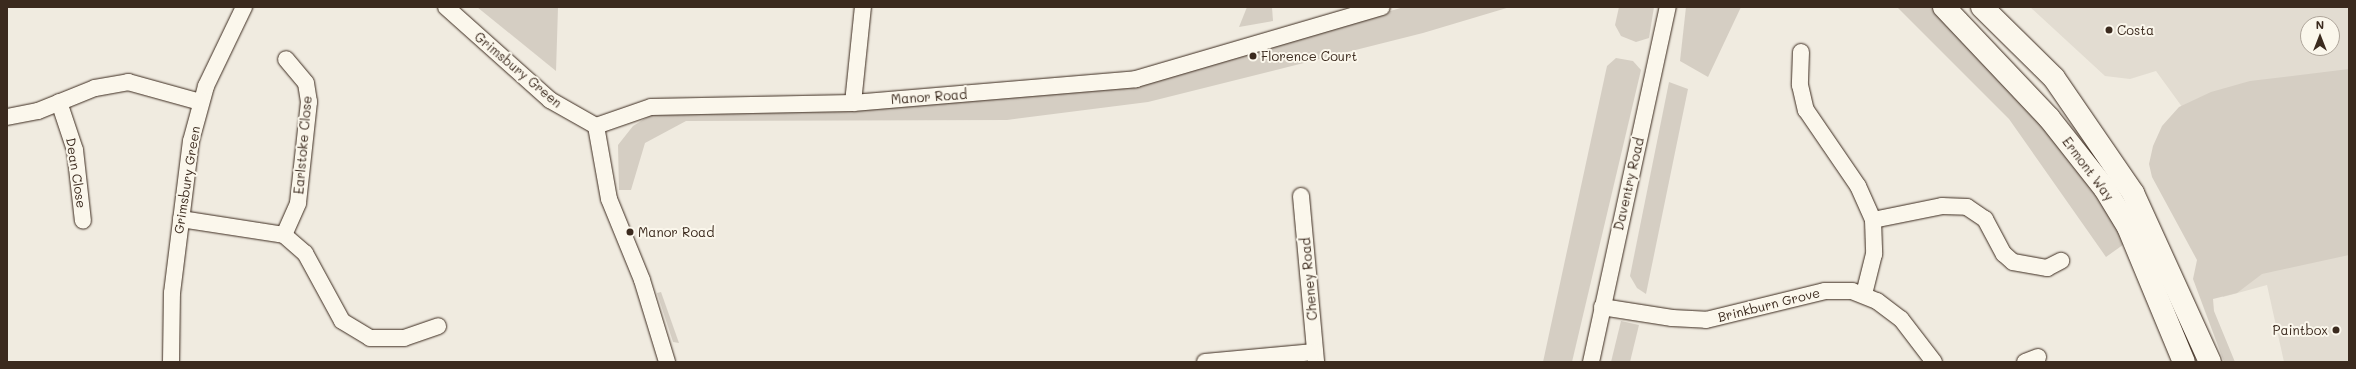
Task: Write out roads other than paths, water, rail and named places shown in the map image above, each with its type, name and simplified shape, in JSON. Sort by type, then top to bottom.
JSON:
[{"type":"street","name":"Grimsbury Green","points":[[171,362],[172,293],[181,219],[200,102],[244,7]]},
{"type":"street","name":"Grimsbury Green","points":[[446,7],[550,100],[596,126]]},
{"type":"street","points":[[853,103],[863,7]]},
{"type":"street","name":"Manor Road","points":[[596,126],[629,112],[658,106],[853,103],[1136,79],[1382,7]]},
{"type":"street","name":"Daventry Road","points":[[1591,362],[1668,7]]},
{"type":"street","name":"Ermont Way","points":[[1944,7],[2049,118],[2105,189],[2128,227],[2184,362]]},
{"type":"street","name":"Ermont Way","points":[[1982,7],[2054,78],[2133,193],[2210,362]]},
{"type":"street","points":[[1801,52],[1800,85],[1806,110],[1858,186],[1873,220],[1874,254],[1864,294]]},
{"type":"street","name":"Earlstoke Close","points":[[284,235],[298,203],[309,102],[306,83],[286,59]]},
{"type":"street","points":[[7,117],[59,102],[95,88],[128,82],[200,102]]},
{"type":"street","name":"Dean Close","points":[[59,102],[75,150],[83,221]]},
{"type":"street","points":[[596,126],[609,199],[642,280],[667,362]]},
{"type":"street","name":"Cheney Road","points":[[1301,196],[1316,357]]},
{"type":"street","points":[[1873,220],[1942,206],[1967,207],[1985,219],[2004,254],[2013,262],[2047,268],[2061,261]]},
{"type":"street","points":[[181,219],[284,235],[304,253],[334,311],[355,331],[386,339],[404,338],[438,326]]},
{"type":"street","name":"Brinkburn Grove","points":[[1602,307],[1672,318],[1706,320],[1825,291],[1864,294],[1901,319],[1934,362]]},
{"type":"street","points":[[1205,362],[1316,357]]},
{"type":"place","name":"Costa","points":[[2109,30]]},
{"type":"place","name":"Florence Court","points":[[1253,56]]},
{"type":"place","name":"Manor Road","points":[[630,232]]},
{"type":"place","name":"Paintbox","points":[[2336,330]]}]
